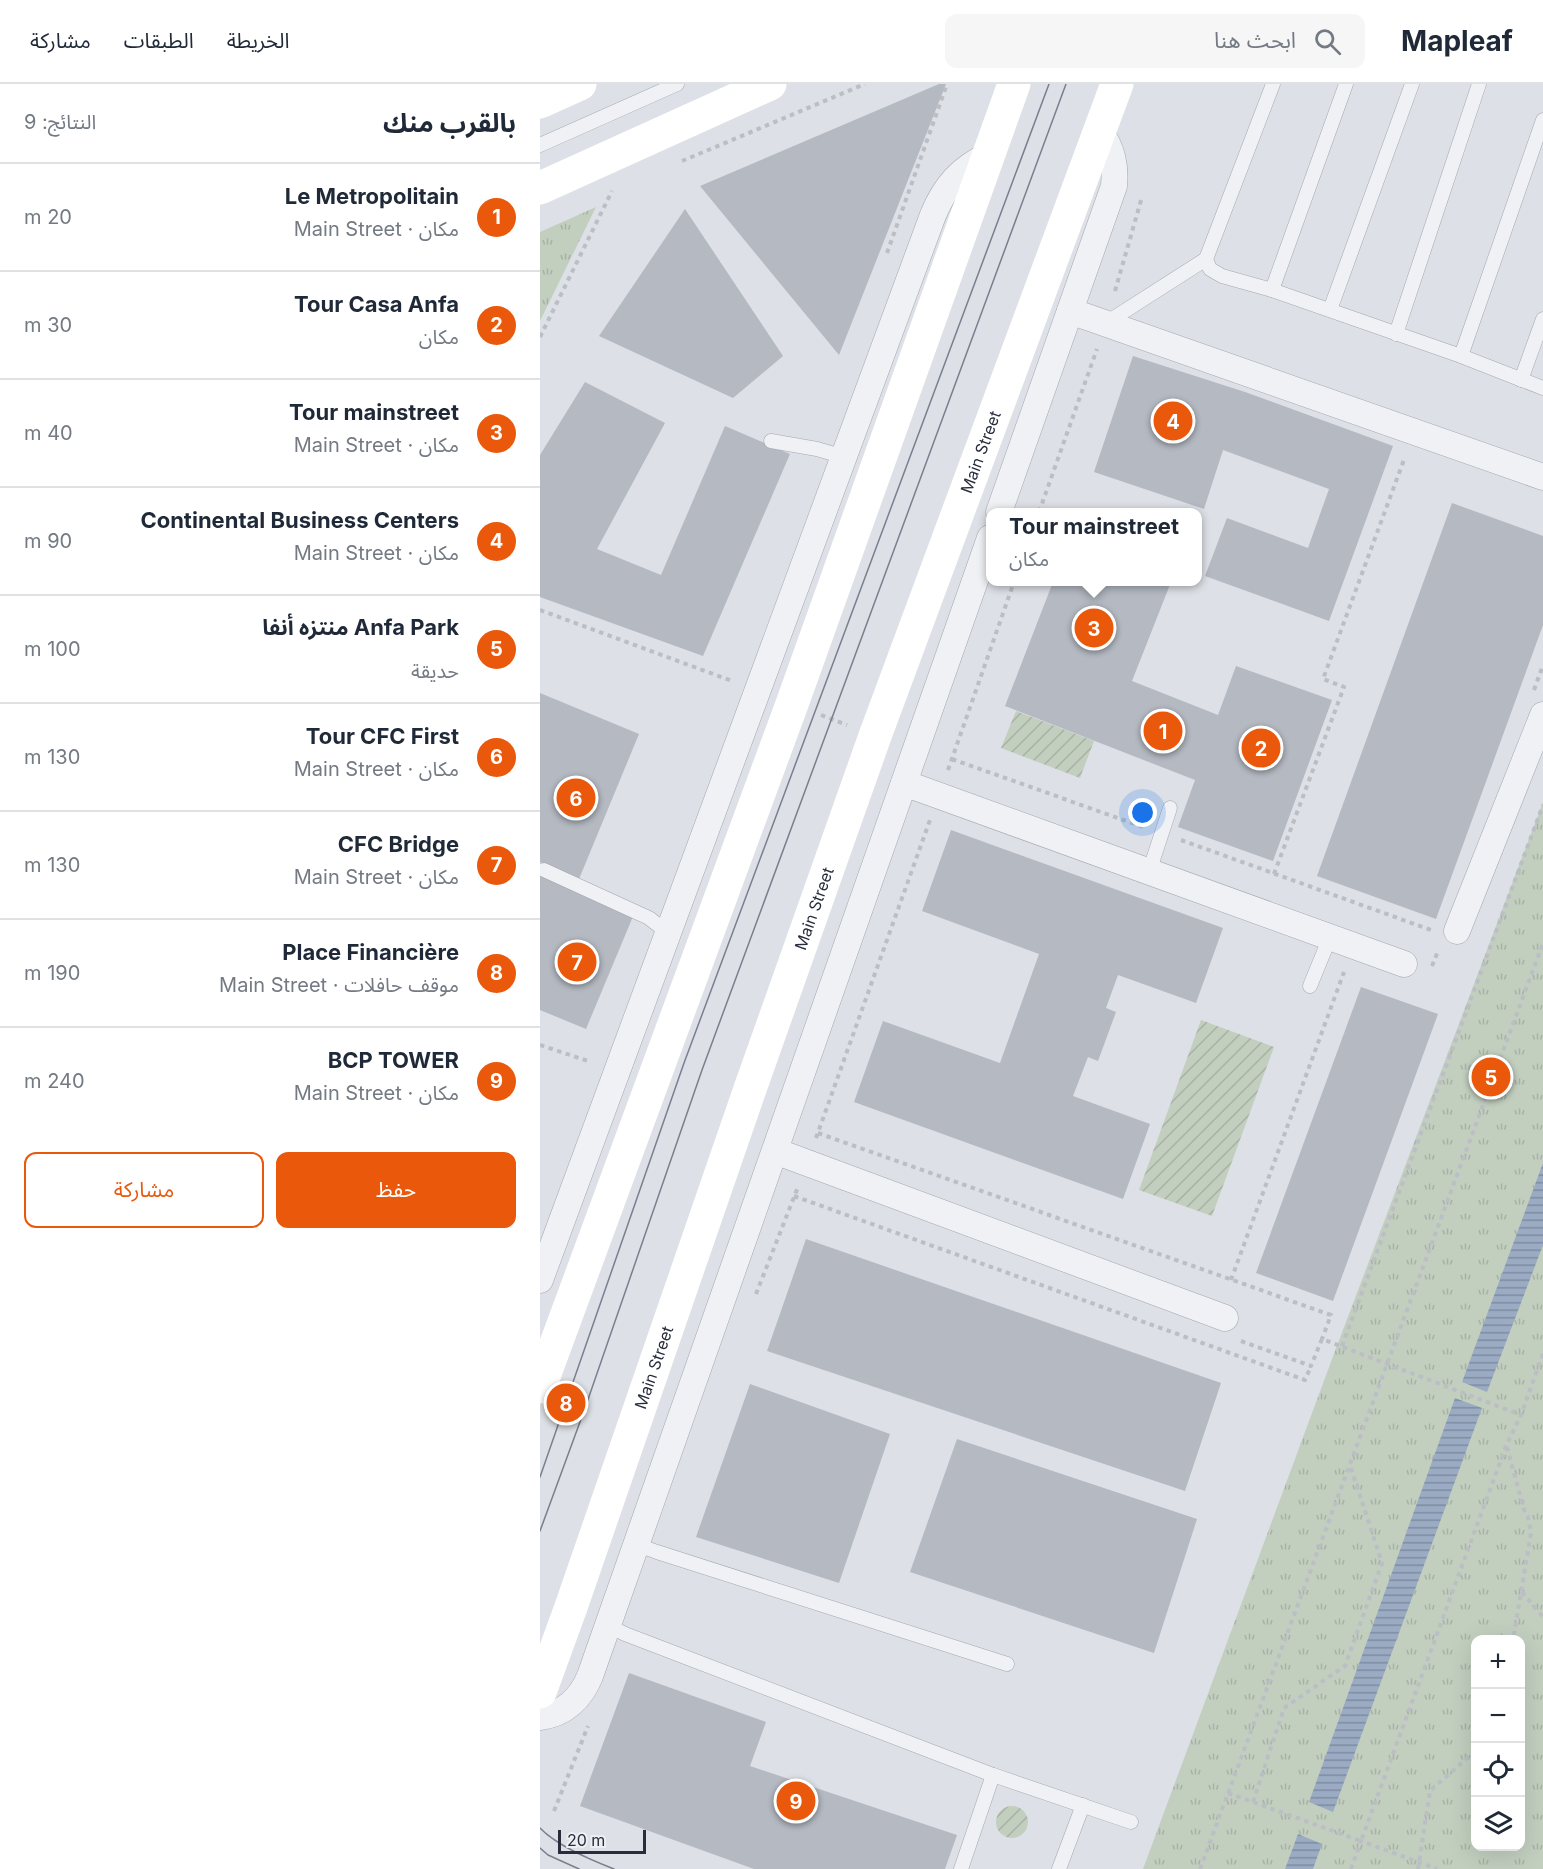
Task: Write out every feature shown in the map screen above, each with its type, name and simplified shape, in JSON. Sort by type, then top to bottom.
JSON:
[{"type":"main road","points":[[540,102],[580,84]]},
{"type":"main road","points":[[540,188],[770,84]]},
{"type":"main road","points":[[540,1387],[792,704],[1014,84]]},
{"type":"main road","name":"Main Street","points":[[540,1692],[875,736],[1117,84]]},
{"type":"street","points":[[1001,508],[1114,186],[1113,157],[1100,131]]},
{"type":"street","points":[[540,1280],[939,200],[959,173],[973,162],[989,155]]},
{"type":"street","points":[[1070,311],[1543,477]]},
{"type":"street","points":[[540,1718],[568,1707],[585,1687],[590,1676],[986,549]]},
{"type":"street","points":[[1445,931],[1543,715]]},
{"type":"street","points":[[904,783],[1404,964]]},
{"type":"street","points":[[775,1151],[1225,1318]]},
{"type":"lane","points":[[540,145],[677,84]]},
{"type":"lane","points":[[1106,323],[1206,259],[1273,84]]},
{"type":"lane","points":[[1272,290],[1346,84]]},
{"type":"lane","points":[[1330,310],[1412,84]]},
{"type":"lane","points":[[1396,334],[1479,84]]},
{"type":"lane","points":[[1461,356],[1543,120]]},
{"type":"lane","points":[[1206,259],[1210,269],[1222,276],[1330,310],[1461,356],[1543,388]]},
{"type":"lane","points":[[1521,380],[1543,319]]},
{"type":"lane","points":[[771,441],[817,449],[844,457]]},
{"type":"lane","points":[[1149,872],[1170,808]]},
{"type":"lane","points":[[544,870],[649,918],[668,933]]},
{"type":"lane","points":[[1310,986],[1330,937]]},
{"type":"lane","points":[[635,1544],[1007,1664]]},
{"type":"lane","points":[[607,1625],[625,1634],[993,1775],[1131,1822]]},
{"type":"lane","points":[[961,1869],[993,1775]]},
{"type":"lane","points":[[1059,1869],[1083,1805]]},
{"type":"path","points":[[678,163],[865,84]]},
{"type":"path","points":[[540,337],[612,190],[602,195]]},
{"type":"path","points":[[1041,508],[1106,323],[1143,194]]},
{"type":"path","points":[[1274,874],[1344,687],[1323,680],[1409,447]]},
{"type":"path","points":[[807,1164],[1013,586]]},
{"type":"path","points":[[540,610],[758,691]]},
{"type":"path","points":[[792,704],[875,736]]},
{"type":"path","points":[[952,759],[1274,874],[1445,931]]},
{"type":"path","points":[[1342,1346],[1543,805]]},
{"type":"path","points":[[1200,1869],[1543,943]]},
{"type":"path","points":[[1231,1280],[1348,962]]},
{"type":"path","points":[[540,1045],[617,1070]]},
{"type":"path","points":[[794,1196],[1305,1380],[1331,1315],[818,1133]]},
{"type":"path","points":[[1225,1318],[1219,1334],[1311,1366]]},
{"type":"path","points":[[1322,1339],[1521,1415]]},
{"type":"path","points":[[1351,1869],[1506,1446],[1521,1415],[1543,1354]]},
{"type":"path","points":[[1506,1446],[1530,1525],[1530,1541],[1515,1635]]},
{"type":"path","points":[[1252,1802],[1284,1708],[1345,1666],[1382,1563],[1350,1464]]},
{"type":"path","points":[[1521,1591],[1543,1617]]},
{"type":"path","points":[[1418,1869],[1430,1791],[1471,1754]]},
{"type":"path","points":[[1228,1793],[1437,1869]]},
{"type":"green space","points":[[596,207],[540,321],[540,232]]},
{"type":"green space","points":[[1016,711],[1094,741],[1080,778],[1001,748]]},
{"type":"green space","points":[[1543,802],[1543,1869],[1143,1869],[1335,1351]]},
{"type":"green space","points":[[1201,1020],[1274,1047],[1212,1216],[1139,1190]]},
{"type":"green space","points":[[1012,1806],[1023,1811],[1028,1822],[1023,1833],[1012,1838],[1001,1833],[996,1822],[1001,1811]]},
{"type":"water","points":[[1543,1163],[1543,1245],[1487,1392],[1462,1382]]},
{"type":"water","points":[[1455,1398],[1482,1408],[1333,1812],[1309,1802]]},
{"type":"water","points":[[1298,1834],[1322,1844],[1313,1869],[1285,1869]]},
{"type":"building","points":[[939,84],[946,84],[839,355],[700,186]]},
{"type":"building","points":[[685,209],[783,356],[733,398],[599,336]]},
{"type":"building","points":[[1133,356],[1245,392],[1393,446],[1329,621],[1205,576],[1227,518],[1308,548],[1329,489],[1223,450],[1204,509],[1094,472]]},
{"type":"building","points":[[585,382],[665,423],[597,549],[661,575],[725,426],[790,454],[703,656],[540,597],[540,455]]},
{"type":"building","points":[[1452,503],[1543,536],[1543,625],[1436,919],[1317,876]]},
{"type":"building","points":[[1051,586],[1169,586],[1132,681],[1218,715],[1236,666],[1332,700],[1273,861],[1178,827],[1195,780],[1005,706]]},
{"type":"building","points":[[540,693],[639,734],[579,879],[540,862]]},
{"type":"building","points":[[951,830],[1223,928],[1196,1003],[1118,975],[1106,1008],[1116,1012],[1098,1061],[1088,1057],[1073,1096],[1150,1124],[1123,1199],[854,1102],[883,1021],[1000,1063],[1039,954],[922,911]]},
{"type":"building","points":[[540,875],[634,914],[586,1029],[540,1010]]},
{"type":"building","points":[[1361,987],[1438,1014],[1333,1301],[1256,1273]]},
{"type":"building","points":[[806,1239],[1221,1383],[1185,1491],[767,1351]]},
{"type":"building","points":[[750,1384],[890,1434],[839,1583],[696,1537]]},
{"type":"building","points":[[957,1439],[1197,1519],[1154,1653],[910,1572]]},
{"type":"building","points":[[629,1673],[766,1722],[750,1766],[957,1835],[945,1869],[754,1869],[580,1806]]},
{"type":"tram line","points":[[540,1477],[684,1063],[1049,84]]},
{"type":"tram line","points":[[540,1531],[702,1070],[1066,84]]},
{"type":"tram line","points":[[540,1828],[565,1847],[614,1869]]},
{"type":"tram line","points":[[540,1848],[548,1855],[579,1869]]},
{"type":"place","name":"Continental Business Centers","points":[[1173,421]]},
{"type":"place","name":"Tour mainstreet","points":[[1094,628]]},
{"type":"place","name":"Le Metropolitain","points":[[1163,731]]},
{"type":"place","name":"Tour Casa Anfa","points":[[1261,748]]},
{"type":"place","name":"Tour CFC First","points":[[576,798]]},
{"type":"place","name":"CFC Bridge","points":[[577,962]]},
{"type":"place","name":"Anfa Park منتزه أنفا","points":[[1491,1077]]},
{"type":"place","name":"Place Financière","points":[[566,1403]]},
{"type":"place","name":"BCP TOWER","points":[[796,1801]]}]
